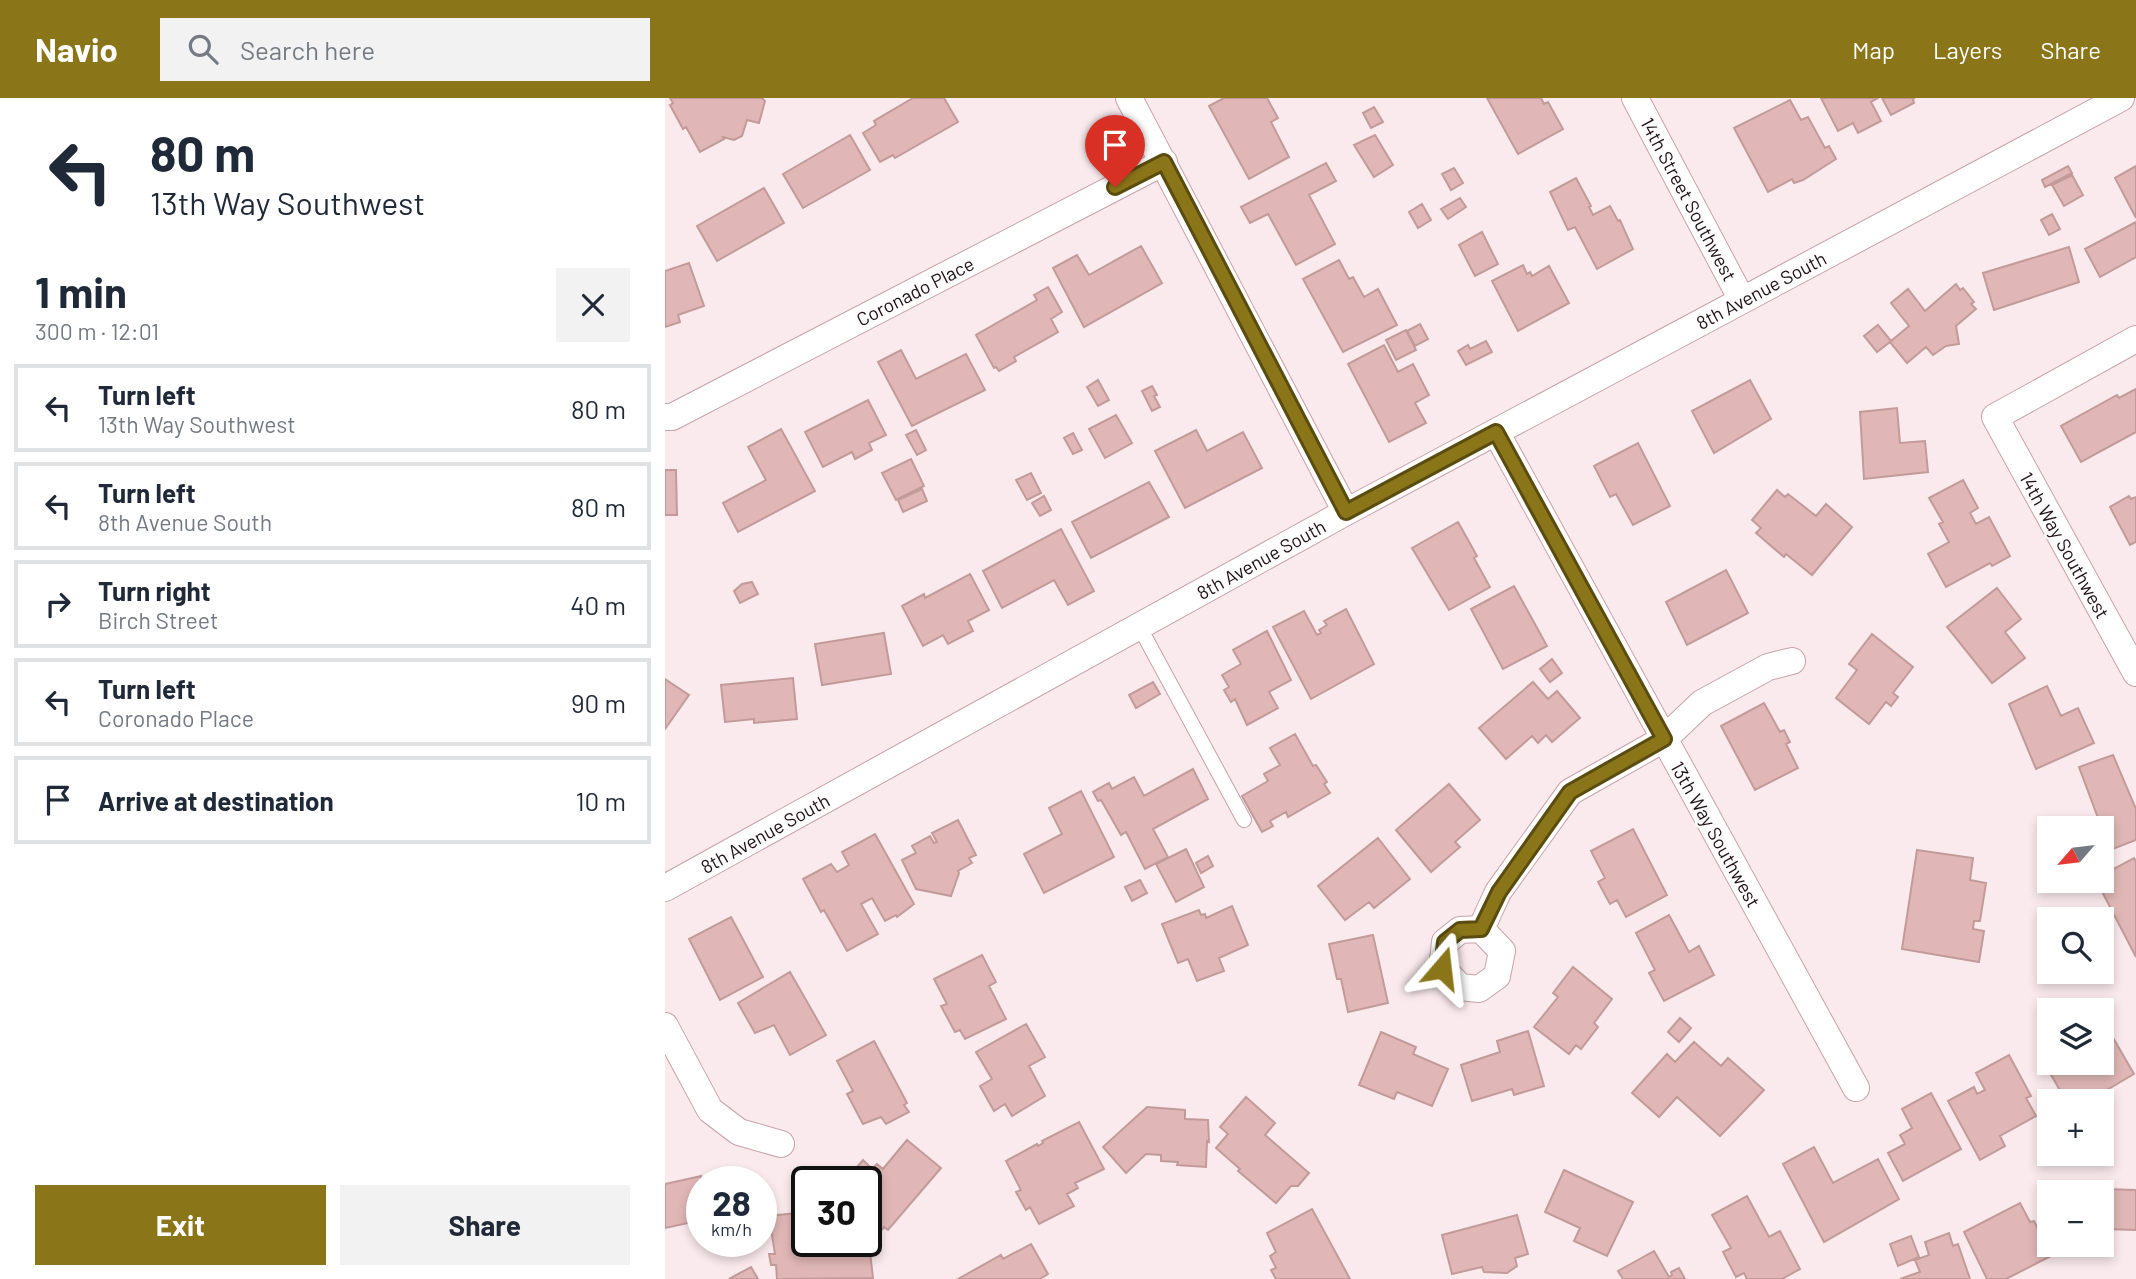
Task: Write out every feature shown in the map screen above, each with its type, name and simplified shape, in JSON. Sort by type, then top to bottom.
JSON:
[{"type":"street","points":[[1129,98],[1346,512]]},
{"type":"street","name":"14th Street Southwest","points":[[1635,98],[1742,300]]},
{"type":"street","name":"8th Avenue South","points":[[665,888],[1346,512],[2121,98]]},
{"type":"street","name":"Coronado Place","points":[[665,417],[672,417],[1164,162]]},
{"type":"street","name":"14th Way Southwest","points":[[2136,339],[1994,417],[2136,673]]},
{"type":"street","name":"13th Way Southwest","points":[[1496,432],[1856,1088]]},
{"type":"street","points":[[1481,929],[1499,892],[1570,792],[1664,739],[1702,703],[1769,667],[1792,661]]},
{"type":"street","points":[[665,1026],[710,1110],[739,1132],[781,1144]]},
{"type":"lane","points":[[1139,626],[1244,820]]},
{"type":"building","points":[[670,98],[762,98],[765,101],[759,123],[747,120],[742,136],[734,140],[723,137],[724,139],[700,152],[686,127],[683,129],[670,105],[673,103]]},
{"type":"building","points":[[913,98],[944,98],[958,122],[895,158],[893,155],[880,162],[863,133],[876,125],[874,121]]},
{"type":"building","points":[[1224,98],[1267,98],[1278,118],[1271,122],[1289,157],[1249,179],[1209,106]]},
{"type":"building","points":[[1487,98],[1541,98],[1544,104],[1548,102],[1563,129],[1518,154]]},
{"type":"building","points":[[1821,98],[1878,98],[1871,102],[1881,121],[1858,133],[1853,123],[1838,131]]},
{"type":"building","points":[[1882,98],[1915,98],[1914,103],[1891,115]]},
{"type":"building","points":[[1790,100],[1801,120],[1808,117],[1825,148],[1829,146],[1836,159],[1803,180],[1794,183],[1792,179],[1768,192],[1734,128]]},
{"type":"building","points":[[1374,107],[1383,122],[1371,128],[1363,113]]},
{"type":"building","points":[[850,135],[870,170],[803,208],[783,174]]},
{"type":"building","points":[[1375,135],[1393,165],[1374,177],[1354,145]]},
{"type":"building","points":[[1326,163],[1336,181],[1309,195],[1335,244],[1296,265],[1268,214],[1250,223],[1241,207]]},
{"type":"building","points":[[2068,166],[2072,173],[2045,187],[2042,180]]},
{"type":"building","points":[[2136,166],[2136,218],[2115,178]]},
{"type":"building","points":[[1454,168],[1463,183],[1451,190],[1442,174]]},
{"type":"building","points":[[2072,175],[2083,195],[2064,206],[2052,185]]},
{"type":"building","points":[[1576,178],[1593,215],[1610,206],[1618,221],[1620,220],[1633,249],[1597,269],[1575,227],[1568,230],[1550,192]]},
{"type":"building","points":[[764,188],[784,223],[717,261],[697,226]]},
{"type":"building","points":[[1460,198],[1466,207],[1448,219],[1441,209]]},
{"type":"building","points":[[1422,204],[1431,220],[1418,228],[1409,212]]},
{"type":"building","points":[[2052,214],[2060,229],[2049,235],[2041,220]]},
{"type":"building","points":[[2136,222],[2136,257],[2100,277],[2085,249]]},
{"type":"building","points":[[1482,232],[1498,264],[1475,276],[1459,245]]},
{"type":"building","points":[[1141,246],[1162,283],[1084,327],[1053,268],[1077,255],[1089,275]]},
{"type":"building","points":[[2069,247],[2079,282],[1994,310],[1983,273]]},
{"type":"building","points":[[1339,260],[1349,279],[1353,277],[1364,297],[1378,289],[1397,325],[1343,352],[1303,279]]},
{"type":"building","points":[[689,263],[704,306],[678,315],[680,322],[665,327],[665,271]]},
{"type":"building","points":[[1523,265],[1527,274],[1530,272],[1532,276],[1549,266],[1569,303],[1518,331],[1492,281]]},
{"type":"building","points":[[1956,284],[1960,290],[1963,288],[1976,309],[1956,326],[1959,344],[1946,346],[1933,355],[1926,347],[1907,363],[1890,342],[1877,352],[1864,336],[1878,325],[1891,341],[1909,326],[1891,303],[1908,289],[1925,311]]},
{"type":"building","points":[[1048,287],[1062,312],[1051,319],[1058,332],[1014,357],[1016,361],[999,371],[994,368],[976,335],[1037,300],[1034,295]]},
{"type":"building","points":[[1420,324],[1428,339],[1415,346],[1407,331]]},
{"type":"building","points":[[1406,330],[1416,350],[1396,360],[1386,340]]},
{"type":"building","points":[[1486,341],[1492,352],[1466,365],[1458,351],[1468,345],[1470,349]]},
{"type":"building","points":[[1384,345],[1398,372],[1413,364],[1429,395],[1415,403],[1426,423],[1389,442],[1348,364]]},
{"type":"building","points":[[901,350],[916,379],[966,354],[985,390],[912,426],[878,362]]},
{"type":"building","points":[[1098,380],[1109,400],[1098,406],[1087,387]]},
{"type":"building","points":[[1750,380],[1771,419],[1714,453],[1692,411]]},
{"type":"building","points":[[1152,386],[1160,407],[1152,411],[1142,391]]},
{"type":"building","points":[[2136,389],[2136,432],[2081,462],[2061,426],[2117,395],[2119,398]]},
{"type":"building","points":[[868,400],[886,435],[869,443],[872,450],[855,459],[852,452],[823,467],[805,432]]},
{"type":"building","points":[[1897,408],[1900,443],[1925,441],[1928,472],[1864,479],[1860,412]]},
{"type":"building","points":[[1116,415],[1132,443],[1105,458],[1089,429]]},
{"type":"building","points":[[781,429],[815,491],[738,532],[723,503],[766,480],[748,447]]},
{"type":"building","points":[[916,430],[926,450],[917,455],[906,435]]},
{"type":"building","points":[[1196,430],[1207,451],[1243,432],[1262,468],[1185,508],[1155,451]]},
{"type":"building","points":[[1073,433],[1082,450],[1073,454],[1064,438]]},
{"type":"building","points":[[1638,443],[1670,506],[1633,525],[1616,494],[1610,497],[1594,466]]},
{"type":"building","points":[[911,459],[924,486],[896,500],[882,473]]},
{"type":"building","points":[[665,470],[676,470],[677,515],[665,515]]},
{"type":"building","points":[[1031,473],[1041,493],[1027,500],[1016,480]]},
{"type":"building","points":[[1963,480],[1978,508],[1970,513],[1976,524],[1989,517],[2010,556],[1992,566],[1990,563],[1946,587],[1928,554],[1949,542],[1939,524],[1943,522],[1929,498]]},
{"type":"building","points":[[1149,482],[1169,517],[1091,558],[1072,522]]},
{"type":"building","points":[[922,489],[927,501],[903,512],[898,500]]},
{"type":"building","points":[[1777,490],[1785,497],[1788,494],[1816,516],[1826,504],[1852,527],[1812,575],[1786,554],[1784,557],[1756,533],[1761,528],[1752,520]]},
{"type":"building","points":[[1044,496],[1051,510],[1040,516],[1032,503]]},
{"type":"building","points":[[2129,496],[2131,499],[2136,497],[2136,542],[2130,545],[2110,507]]},
{"type":"building","points":[[1458,522],[1490,587],[1449,610],[1412,548]]},
{"type":"building","points":[[1061,529],[1094,591],[1068,605],[1054,580],[1002,608],[983,571]]},
{"type":"building","points":[[1726,570],[1748,613],[1687,645],[1666,602]]},
{"type":"building","points":[[970,574],[989,610],[968,621],[973,631],[948,644],[943,635],[923,646],[902,606],[924,594],[925,598]]},
{"type":"building","points":[[752,582],[758,594],[740,603],[734,591],[742,584]]},
{"type":"building","points":[[1514,586],[1547,646],[1503,669],[1471,609]]},
{"type":"building","points":[[1997,588],[2021,619],[2005,632],[2025,658],[1992,683],[1947,627]]},
{"type":"building","points":[[1346,609],[1374,664],[1311,699],[1273,627],[1304,611],[1317,635],[1321,633],[1319,630],[1327,625],[1324,621]]},
{"type":"building","points":[[1267,631],[1291,680],[1269,692],[1278,708],[1247,725],[1235,699],[1231,702],[1224,690],[1229,687],[1222,675],[1241,664],[1233,650]]},
{"type":"building","points":[[884,633],[891,674],[822,685],[815,644]]},
{"type":"building","points":[[1872,634],[1913,667],[1893,693],[1898,697],[1891,706],[1886,702],[1869,724],[1836,698],[1857,670],[1849,664]]},
{"type":"building","points":[[1552,659],[1562,673],[1550,682],[1540,669]]},
{"type":"building","points":[[793,678],[797,719],[754,723],[754,719],[725,722],[721,685]]},
{"type":"building","points":[[665,679],[689,695],[665,729]]},
{"type":"building","points":[[1153,682],[1160,694],[1136,708],[1129,695]]},
{"type":"building","points":[[1533,682],[1548,699],[1557,691],[1580,718],[1552,742],[1546,735],[1538,743],[1532,736],[1506,759],[1479,728]]},
{"type":"building","points":[[2047,686],[2061,716],[2078,708],[2094,743],[2036,769],[2009,704]]},
{"type":"building","points":[[1764,703],[1780,732],[1784,730],[1790,742],[1786,744],[1798,768],[1755,790],[1721,726]]},
{"type":"building","points":[[1295,734],[1313,766],[1316,765],[1327,782],[1324,784],[1330,793],[1288,817],[1286,812],[1270,821],[1273,826],[1262,832],[1242,796],[1268,781],[1264,774],[1280,765],[1270,748]]},
{"type":"building","points":[[2113,755],[2136,809],[2136,840],[2114,848],[2114,816],[2097,816],[2079,767]]},
{"type":"building","points":[[1193,769],[1208,799],[1153,829],[1168,857],[1145,869],[1126,832],[1121,835],[1101,800],[1098,801],[1093,792],[1109,783],[1112,789],[1134,777],[1144,796]]},
{"type":"building","points":[[1449,784],[1480,820],[1455,842],[1460,847],[1431,872],[1396,830]]},
{"type":"building","points":[[1081,791],[1114,857],[1044,893],[1024,854],[1062,834],[1049,808]]},
{"type":"building","points":[[958,820],[976,855],[969,858],[972,863],[958,871],[951,896],[916,889],[902,860],[916,853],[912,846],[930,836],[934,843],[937,842],[932,833]]},
{"type":"building","points":[[1633,829],[1667,895],[1626,917],[1617,900],[1610,904],[1598,882],[1605,878],[1591,851]]},
{"type":"building","points":[[875,834],[914,904],[897,917],[896,915],[885,921],[872,898],[861,904],[878,934],[847,951],[803,879],[831,864],[837,872],[849,865],[842,852]]},
{"type":"building","points":[[1378,838],[1410,879],[1374,908],[1369,902],[1345,920],[1318,886]]},
{"type":"building","points":[[1186,849],[1204,887],[1176,902],[1156,864]]},
{"type":"building","points":[[1917,850],[1973,858],[1970,880],[1986,883],[1980,921],[1974,921],[1973,929],[1984,931],[1979,962],[1902,949]]},
{"type":"building","points":[[1208,856],[1213,866],[1201,873],[1196,863]]},
{"type":"building","points":[[2134,858],[2136,862],[2136,957],[2114,915],[2114,907],[2110,907],[2103,893],[2114,893],[2114,869]]},
{"type":"building","points":[[1140,880],[1147,893],[1132,901],[1125,887]]},
{"type":"building","points":[[1232,906],[1248,945],[1219,958],[1224,971],[1197,981],[1188,959],[1178,963],[1162,924],[1199,910],[1206,918]]},
{"type":"building","points":[[1669,915],[1689,952],[1699,946],[1714,975],[1664,1001],[1649,973],[1655,970],[1636,933]]},
{"type":"building","points":[[731,917],[763,977],[720,1000],[689,939]]},
{"type":"building","points":[[1373,935],[1388,1003],[1348,1012],[1341,979],[1337,979],[1329,944]]},
{"type":"building","points":[[982,955],[996,982],[989,986],[1006,1019],[965,1039],[960,1030],[955,1032],[941,1006],[947,1004],[934,979]]},
{"type":"building","points":[[1573,967],[1612,999],[1594,1023],[1598,1027],[1581,1049],[1576,1045],[1569,1054],[1534,1027],[1558,997],[1553,993]]},
{"type":"building","points":[[790,972],[826,1035],[790,1055],[774,1025],[755,1033],[738,1003]]},
{"type":"building","points":[[1680,1018],[1691,1028],[1679,1042],[1668,1032]]},
{"type":"building","points":[[1026,1024],[1045,1057],[1029,1066],[1045,1096],[1012,1116],[1005,1104],[994,1111],[980,1086],[992,1079],[976,1052]]},
{"type":"building","points":[[1528,1031],[1544,1086],[1514,1095],[1512,1089],[1472,1101],[1461,1065],[1500,1052],[1497,1041]]},
{"type":"building","points":[[1381,1032],[1416,1047],[1413,1054],[1448,1069],[1432,1106],[1397,1092],[1394,1099],[1359,1085]]},
{"type":"building","points":[[2114,1039],[2134,1074],[2108,1089],[2059,1089],[2051,1075],[2114,1075]]},
{"type":"building","points":[[874,1041],[907,1103],[904,1105],[909,1112],[886,1124],[881,1117],[863,1124],[847,1094],[853,1091],[837,1061]]},
{"type":"building","points":[[1694,1042],[1721,1066],[1728,1058],[1764,1090],[1720,1136],[1677,1097],[1659,1117],[1632,1093],[1667,1054],[1675,1062]]},
{"type":"building","points":[[2009,1055],[2031,1096],[2026,1098],[2036,1116],[2000,1136],[2005,1146],[1980,1160],[1948,1101],[1974,1087],[1977,1094],[1985,1090],[1976,1073]]},
{"type":"building","points":[[1931,1093],[1961,1149],[1903,1181],[1888,1153],[1905,1144],[1900,1135],[1912,1128],[1902,1109]]},
{"type":"building","points":[[1246,1097],[1275,1123],[1265,1135],[1309,1173],[1298,1186],[1291,1186],[1276,1203],[1216,1148],[1228,1134],[1220,1127]]},
{"type":"building","points":[[1147,1107],[1185,1110],[1185,1119],[1208,1120],[1206,1167],[1177,1165],[1178,1162],[1161,1161],[1161,1155],[1146,1154],[1126,1173],[1103,1147]]},
{"type":"building","points":[[1079,1122],[1104,1169],[1075,1183],[1078,1188],[1067,1194],[1074,1206],[1039,1224],[1030,1207],[1026,1210],[1016,1192],[1021,1190],[1006,1161]]},
{"type":"building","points":[[907,1140],[941,1168],[888,1230],[884,1227],[882,1229],[883,1169]]},
{"type":"building","points":[[1814,1147],[1833,1183],[1878,1159],[1899,1199],[1824,1242],[1783,1164]]},
{"type":"building","points":[[863,1160],[869,1166],[858,1166]]},
{"type":"building","points":[[1564,1170],[1633,1202],[1607,1256],[1574,1241],[1580,1228],[1545,1212]]},
{"type":"building","points":[[686,1179],[686,1223],[665,1228],[665,1184]]},
{"type":"building","points":[[2114,1189],[2136,1190],[2136,1230],[2114,1229]]},
{"type":"building","points":[[1747,1196],[1769,1237],[1780,1231],[1800,1269],[1782,1279],[1747,1279],[1744,1273],[1736,1277],[1723,1252],[1731,1248],[1712,1215]]},
{"type":"building","points":[[2020,1203],[2030,1222],[2034,1221],[2037,1227],[2037,1257],[2049,1257],[2006,1279],[1987,1279],[1964,1232]]},
{"type":"building","points":[[1312,1209],[1350,1279],[1276,1279],[1271,1270],[1276,1268],[1270,1256],[1276,1252],[1267,1233]]},
{"type":"building","points":[[791,1214],[791,1257],[871,1257],[873,1278],[777,1279],[776,1265],[771,1265],[770,1257],[777,1257],[777,1215]]},
{"type":"building","points":[[1517,1215],[1528,1254],[1515,1258],[1517,1266],[1507,1273],[1484,1272],[1482,1267],[1452,1274],[1442,1235]]},
{"type":"building","points":[[1949,1233],[1953,1246],[1958,1244],[1970,1279],[1900,1279],[1920,1272],[1915,1260],[1929,1255],[1925,1242]]},
{"type":"building","points":[[1911,1236],[1919,1257],[1898,1266],[1890,1244]]},
{"type":"building","points":[[1031,1244],[1048,1274],[1040,1279],[958,1279],[1001,1255],[1003,1259]]},
{"type":"building","points":[[1654,1251],[1669,1277],[1671,1272],[1679,1268],[1685,1279],[1623,1279],[1618,1271]]},
{"type":"building","points":[[751,1267],[758,1279],[729,1279]]},
{"type":"route","points":[[1115,187],[1164,162],[1346,512],[1496,432],[1664,739],[1570,792],[1499,892],[1481,929],[1460,930],[1445,942],[1442,968]]}]
